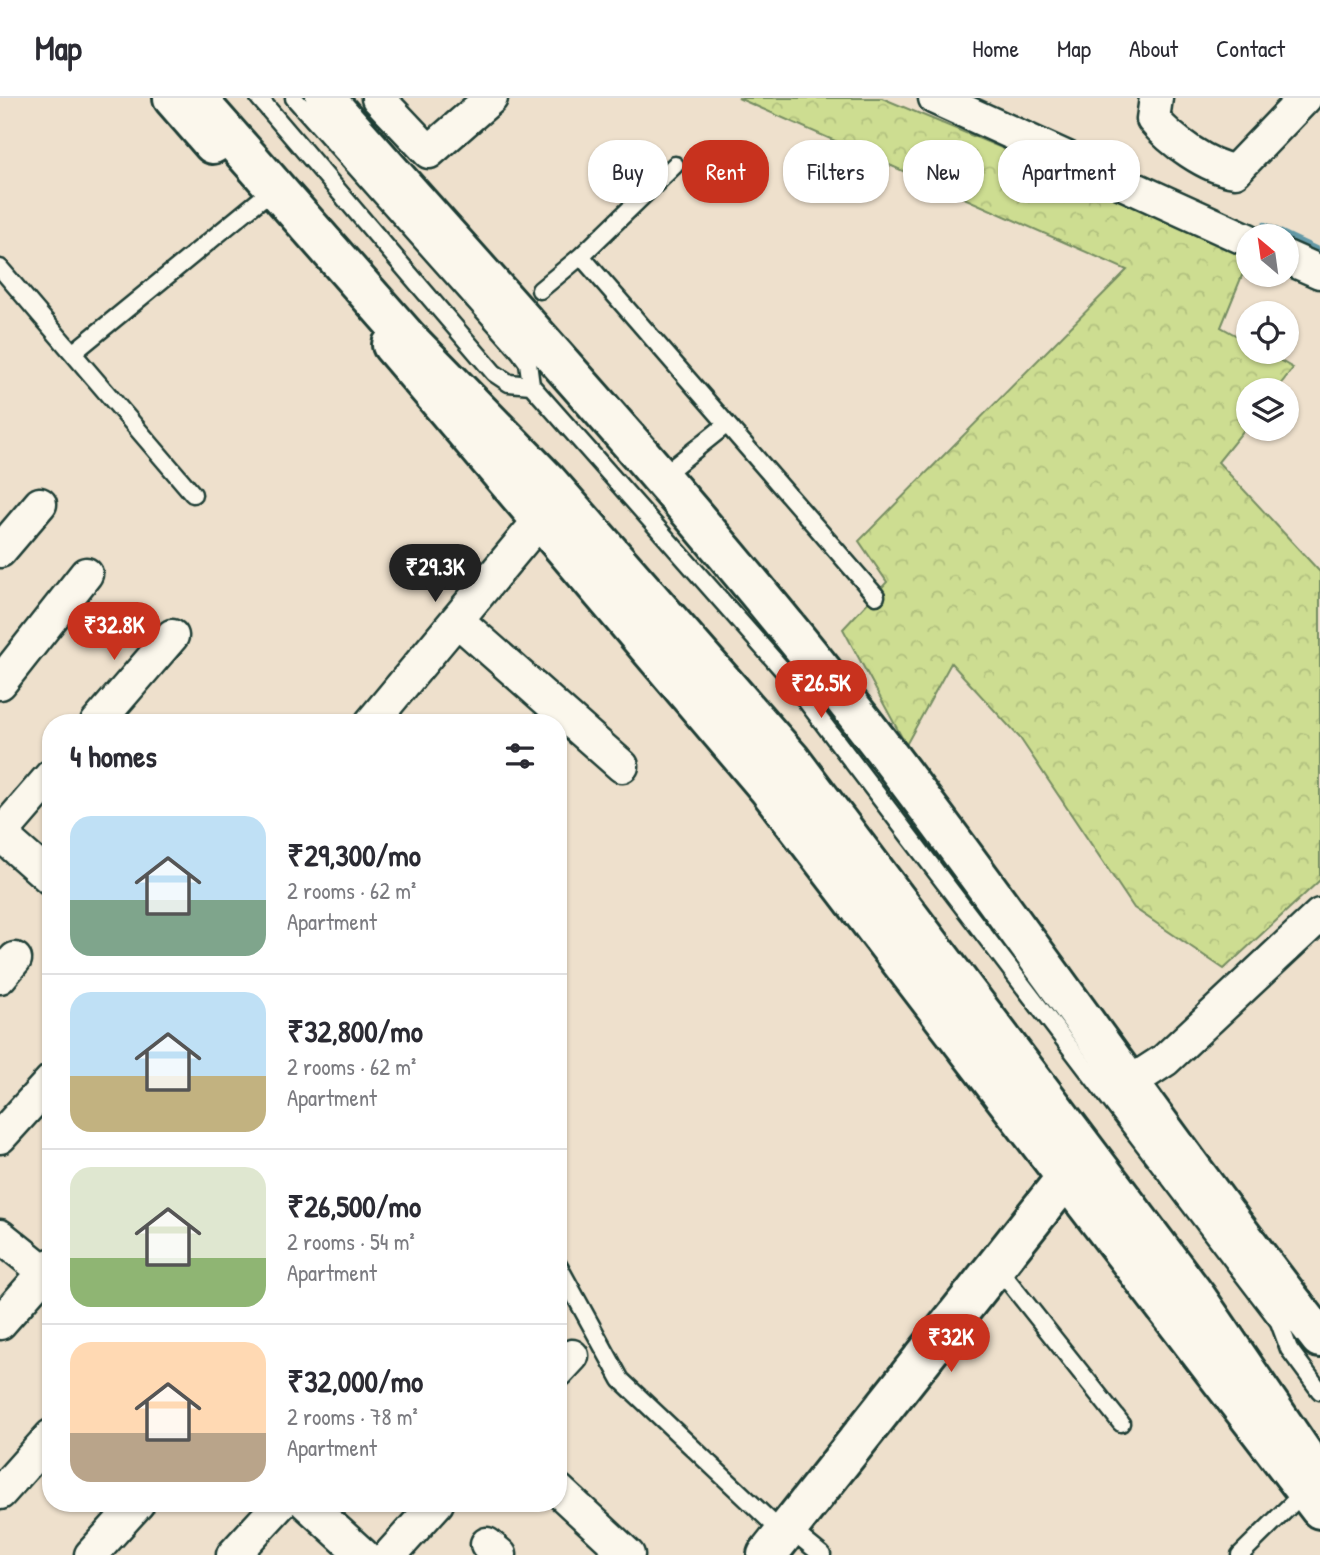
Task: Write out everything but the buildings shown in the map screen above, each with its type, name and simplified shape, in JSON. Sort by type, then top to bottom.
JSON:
[{"type":"main road","points":[[173,98],[354,300],[768,788],[1077,1164],[1196,1297],[1315,1493]]},
{"type":"main road","points":[[196,98],[408,339],[553,488],[791,760],[1077,1164]]},
{"type":"main road","points":[[325,98],[661,477],[881,747],[1128,1084],[1320,1338]]},
{"type":"main road","points":[[780,1539],[998,1268],[1077,1164]]},
{"type":"street","points":[[379,98],[429,152],[491,98]]},
{"type":"street","points":[[935,98],[1236,235]]},
{"type":"street","points":[[1156,98],[1153,119],[1165,134],[1223,169],[1235,171],[1305,98]]},
{"type":"street","points":[[1299,263],[1320,272]]},
{"type":"street","points":[[0,551],[40,504]]},
{"type":"street","points":[[390,714],[457,620],[540,520]]},
{"type":"street","points":[[0,683],[86,574]]},
{"type":"street","points":[[457,620],[563,714]]},
{"type":"street","points":[[105,714],[172,636]]},
{"type":"street","points":[[567,717],[622,766]]},
{"type":"street","points":[[42,786],[0,835],[42,871]]},
{"type":"street","points":[[1128,1084],[1165,1059],[1320,915]]},
{"type":"street","points":[[0,1137],[42,1091]]},
{"type":"street","points":[[0,1236],[42,1266]]},
{"type":"street","points":[[0,1322],[42,1278]]},
{"type":"street","points":[[0,1493],[42,1446]]},
{"type":"street","points":[[567,1498],[628,1555]]},
{"type":"street","points":[[91,1555],[130,1512]]},
{"type":"street","points":[[233,1555],[273,1512]]},
{"type":"street","points":[[316,1512],[363,1555]]},
{"type":"street","points":[[390,1555],[429,1512]]},
{"type":"lane","points":[[259,98],[494,373],[509,383],[531,385]]},
{"type":"lane","points":[[294,98],[520,352],[528,363],[531,385],[781,668],[1279,1322],[1289,1349],[1320,1391]]},
{"type":"lane","points":[[540,290],[581,256],[675,165]]},
{"type":"lane","points":[[74,352],[261,199]]},
{"type":"lane","points":[[581,256],[876,596]]},
{"type":"lane","points":[[0,268],[193,494]]},
{"type":"lane","points":[[661,477],[727,424]]},
{"type":"lane","points":[[998,1268],[1121,1423]]},
{"type":"lane","points":[[567,1281],[621,1380],[780,1539],[822,1555]]},
{"type":"lane","points":[[1279,1322],[1306,1338],[1320,1357]]},
{"type":"lane","points":[[1240,1555],[1315,1493]]},
{"type":"green space","points":[[738,98],[882,98],[982,140],[903,140],[903,171],[889,165],[889,140],[833,140]]},
{"type":"green space","points":[[984,141],[998,146],[998,203],[1133,203],[1236,246],[1237,287],[1221,327],[1236,335],[1236,364],[1286,364],[1293,368],[1285,378],[1236,378],[1236,440],[1218,462],[1320,572],[1320,880],[1224,969],[1134,908],[1020,738],[951,663],[906,745],[843,629],[887,582],[859,541],[1127,270],[975,203],[984,203]]},
{"type":"waterway","points":[[1299,242],[1320,252]]}]
